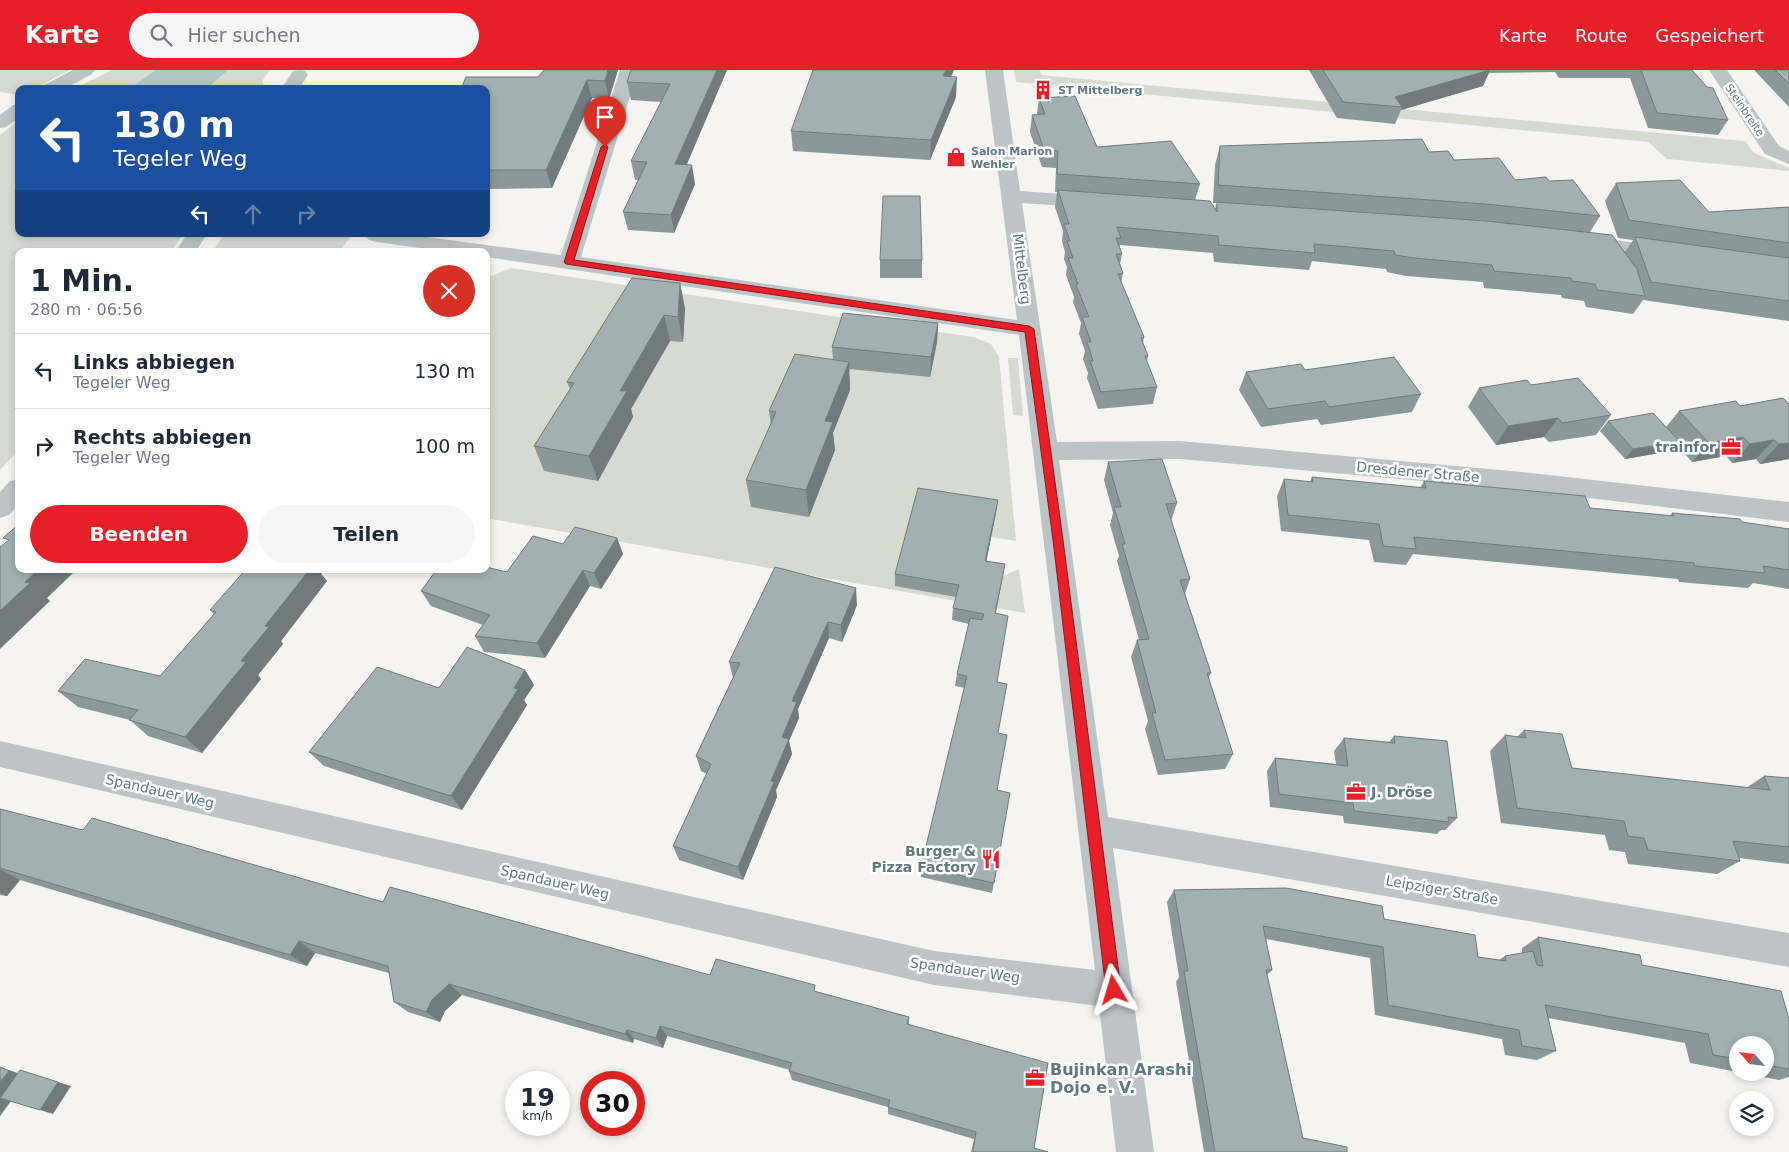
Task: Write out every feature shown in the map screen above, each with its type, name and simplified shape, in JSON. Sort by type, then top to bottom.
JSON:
[{"type":"street","points":[[58,85],[86,70]]},
{"type":"street","points":[[569,262],[629,70]]},
{"type":"street","name":"Mittelberg","points":[[994,70],[1046,451],[1135,1152]]},
{"type":"street","name":"Steinbreite","points":[[1718,70],[1781,154]]},
{"type":"street","points":[[0,123],[15,112]]},
{"type":"street","points":[[1012,196],[1108,203]]},
{"type":"street","points":[[188,248],[195,237]]},
{"type":"street","points":[[383,237],[465,248]]},
{"type":"street","points":[[1563,240],[1686,256]]},
{"type":"street","points":[[490,251],[1029,329]]},
{"type":"street","name":"Dresdener Straße","points":[[1046,451],[1180,450],[1522,481],[1789,512]]},
{"type":"street","points":[[0,508],[15,492]]},
{"type":"street","name":"Spandauer Weg","points":[[0,754],[934,968],[1114,990]]},
{"type":"street","name":"Leipziger Straße","points":[[1094,830],[1789,950]]},
{"type":"shaded area","points":[[0,70],[70,70],[42,85],[15,85],[15,94],[0,92]]},
{"type":"shaded area","points":[[112,70],[270,70],[262,81],[264,85],[82,85]]},
{"type":"shaded area","points":[[156,70],[228,70],[211,85],[135,85]]},
{"type":"shaded area","points":[[1014,70],[1040,70],[1041,75],[1745,141],[1754,153],[1789,168],[1789,171],[1667,159],[1648,142],[1016,82]]},
{"type":"shaded area","points":[[15,123],[15,237],[181,237],[174,248],[15,248],[15,454],[0,470],[0,135]]},
{"type":"shaded area","points":[[222,237],[350,237],[342,248],[215,248]]},
{"type":"shaded area","points":[[511,268],[973,337],[991,344],[999,357],[1016,541],[991,537],[996,513],[933,503],[997,603],[1003,576],[1019,569],[1025,613],[490,519],[490,276]]},
{"type":"shaded area","points":[[1008,358],[1018,358],[1023,416],[1013,415]]},
{"type":"building","points":[[544,70],[608,70],[605,81],[587,80],[546,170],[490,170],[490,85],[463,85],[466,77],[538,77]]},
{"type":"building","points":[[631,70],[717,70],[675,164],[692,165],[671,215],[623,212],[647,162],[631,161],[670,84],[627,82]]},
{"type":"building","points":[[813,70],[946,70],[943,76],[957,77],[931,140],[791,131]]},
{"type":"building","points":[[1323,70],[1490,70],[1395,97],[1402,107],[1343,102]]},
{"type":"building","points":[[1641,70],[1692,70],[1707,87],[1713,88],[1728,120],[1657,113]]},
{"type":"building","points":[[1775,70],[1789,70],[1789,84]]},
{"type":"building","points":[[1075,96],[1097,147],[1171,141],[1200,184],[1057,174],[1058,151],[1044,150],[1032,115],[1045,114],[1039,98]]},
{"type":"building","points":[[1422,139],[1429,152],[1448,151],[1454,160],[1499,158],[1515,180],[1546,177],[1549,181],[1573,180],[1600,216],[1486,204],[1218,185],[1220,146]]},
{"type":"building","points":[[1680,180],[1709,212],[1789,207],[1789,243],[1629,220],[1616,183]]},
{"type":"building","points":[[1058,190],[1210,201],[1217,212],[1217,202],[1486,221],[1612,235],[1637,269],[1645,296],[1597,290],[1595,284],[1572,281],[1571,278],[1494,271],[1492,265],[1414,258],[1395,255],[1394,251],[1314,244],[1315,253],[1219,245],[1218,236],[1117,227],[1121,238],[1116,238],[1122,254],[1116,254],[1123,273],[1118,274],[1144,337],[1141,338],[1148,356],[1145,356],[1157,387],[1101,392],[1090,361],[1093,361],[1087,342],[1091,342],[1082,317],[1089,317],[1076,285],[1078,284],[1068,258],[1073,258],[1064,224],[1069,224]]},
{"type":"building","points":[[883,196],[920,196],[922,260],[880,260]]},
{"type":"building","points":[[1635,237],[1789,258],[1789,301],[1651,282]]},
{"type":"building","points":[[632,278],[680,283],[678,317],[664,315],[620,391],[627,391],[589,456],[534,446],[574,383],[567,382]]},
{"type":"building","points":[[843,313],[938,323],[931,357],[832,347]]},
{"type":"building","points":[[795,354],[849,362],[825,421],[833,422],[806,490],[746,480],[776,412],[769,411]]},
{"type":"building","points":[[1394,357],[1421,394],[1329,407],[1325,401],[1268,409],[1246,372],[1301,364],[1305,370]]},
{"type":"building","points":[[1578,378],[1611,415],[1562,423],[1558,418],[1508,426],[1479,388],[1527,380],[1531,385]]},
{"type":"building","points":[[1783,398],[1789,404],[1789,443],[1779,444],[1774,440],[1750,444],[1743,437],[1709,443],[1679,411],[1736,401],[1740,406]]},
{"type":"building","points":[[1653,413],[1680,442],[1633,449],[1608,421]]},
{"type":"building","points":[[1162,459],[1177,503],[1166,504],[1190,579],[1180,580],[1211,673],[1207,673],[1233,754],[1165,760],[1152,713],[1156,713],[1137,640],[1149,639],[1122,544],[1125,544],[1114,507],[1121,507],[1108,462]]},
{"type":"building","points":[[1312,477],[1426,488],[1424,481],[1585,496],[1590,508],[1674,516],[1672,513],[1740,519],[1742,522],[1789,529],[1789,570],[1763,566],[1765,573],[1695,566],[1694,563],[1414,537],[1416,549],[1383,546],[1379,524],[1288,515],[1284,479],[1313,482]]},
{"type":"building","points":[[918,488],[998,500],[985,561],[1005,564],[995,613],[1008,616],[997,682],[1007,684],[998,733],[1007,735],[997,790],[1010,793],[994,883],[921,867],[967,676],[957,674],[970,618],[982,620],[984,614],[953,608],[959,585],[895,574]]},
{"type":"building","points":[[575,527],[617,538],[594,573],[583,570],[537,643],[475,636],[490,615],[421,591],[434,573],[490,573],[490,568],[507,572],[533,536],[563,544]]},
{"type":"building","points":[[15,528],[15,573],[35,573],[25,582],[30,583],[0,611],[0,547],[9,540],[3,538]]},
{"type":"building","points":[[775,567],[856,588],[841,625],[828,622],[792,701],[797,702],[782,737],[789,739],[771,781],[774,782],[738,867],[673,846],[711,764],[696,756],[740,663],[729,662]]},
{"type":"building","points":[[242,573],[307,573],[265,626],[269,627],[241,661],[246,662],[185,737],[129,720],[138,710],[58,691],[85,659],[160,676],[216,612],[210,610]]},
{"type":"building","points":[[467,647],[525,670],[514,688],[518,689],[451,796],[309,752],[377,667],[439,688]]},
{"type":"building","points":[[1524,730],[1562,734],[1572,768],[1770,790],[1764,776],[1789,778],[1789,847],[1733,841],[1740,861],[1648,850],[1644,838],[1628,836],[1624,821],[1517,808],[1505,735],[1526,738]]},
{"type":"building","points":[[1394,736],[1447,741],[1457,818],[1448,817],[1449,822],[1354,811],[1353,803],[1279,794],[1275,758],[1348,766],[1344,738],[1395,743]]},
{"type":"building","points":[[0,809],[83,830],[92,818],[383,902],[390,887],[710,975],[716,959],[815,985],[814,991],[909,1017],[907,1024],[1048,1063],[1034,1148],[1048,1152],[973,1152],[976,1132],[888,1107],[890,1100],[789,1071],[792,1063],[660,1026],[656,1038],[627,1030],[625,1034],[449,984],[432,1000],[426,1012],[394,1002],[388,966],[299,941],[290,955],[0,868]]},
{"type":"building","points":[[1286,888],[1382,906],[1384,919],[1475,935],[1478,957],[1506,961],[1505,956],[1533,951],[1537,965],[1543,966],[1538,937],[1640,955],[1642,965],[1781,991],[1789,1019],[1789,1069],[1774,1066],[1774,1036],[1729,1036],[1729,1058],[1713,1055],[1708,1034],[1545,1005],[1556,1051],[1522,1046],[1519,1030],[1388,1005],[1383,947],[1263,926],[1272,970],[1266,970],[1303,1138],[1347,1147],[1347,1152],[1215,1152],[1184,971],[1188,971],[1174,890]]},
{"type":"building","points":[[0,1067],[9,1071],[0,1082]]},
{"type":"building","points":[[20,1070],[58,1082],[40,1110],[0,1098]]},
{"type":"place","name":"ST Mittelberg","points":[[1043,90]]},
{"type":"place","name":"Salon Marion Wehler","points":[[956,157]]},
{"type":"place","name":"trainfor","points":[[1731,447]]},
{"type":"place","name":"J. Dröse","points":[[1356,792]]},
{"type":"place","name":"Burger & Pizza Factory","points":[[991,859]]},
{"type":"place","name":"Bujinkan Arashi Dojo e. V.","points":[[1035,1078]]},
{"type":"route","points":[[605,147],[569,262],[1029,329],[1058,540],[1114,990]]}]
